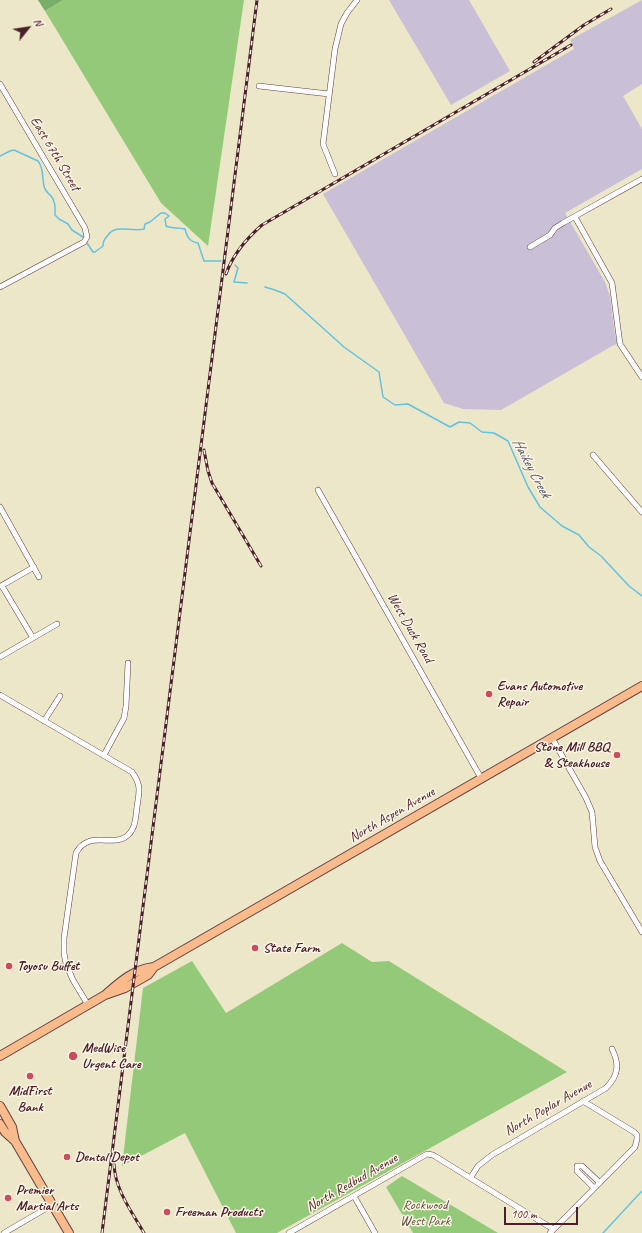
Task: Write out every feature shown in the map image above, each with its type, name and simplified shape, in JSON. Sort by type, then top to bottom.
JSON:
[{"type":"main road","name":"North Aspen Avenue","points":[[0,1056],[105,995],[125,988],[148,975],[154,966],[642,686]]},
{"type":"main road","points":[[0,1106],[12,1127],[15,1141],[68,1233]]},
{"type":"main road","points":[[0,1124],[5,1132],[15,1141]]},
{"type":"street","points":[[335,174],[324,144],[329,94],[337,37],[341,24],[357,0]]},
{"type":"street","name":"East 67th Street","points":[[0,84],[85,228],[87,238],[84,242],[0,287]]},
{"type":"street","points":[[259,86],[329,94]]},
{"type":"street","points":[[530,247],[550,235],[555,228],[642,179]]},
{"type":"street","points":[[575,217],[612,283],[620,344],[642,377]]},
{"type":"street","points":[[593,455],[642,512]]},
{"type":"street","name":"West Duck Road","points":[[318,490],[482,778]]},
{"type":"street","points":[[0,507],[39,577]]},
{"type":"street","points":[[33,638],[1,586],[34,567]]},
{"type":"street","points":[[0,658],[58,624]]},
{"type":"street","points":[[104,755],[124,718],[128,663]]},
{"type":"street","points":[[0,695],[132,772],[137,779],[140,788],[133,827],[129,833],[124,838],[116,841],[90,840],[79,846],[76,853],[64,938],[64,953],[66,964],[73,980],[88,1005]]},
{"type":"street","points":[[44,721],[60,696]]},
{"type":"street","points":[[552,738],[586,798],[592,812],[595,847],[600,861],[639,922],[642,932]]},
{"type":"street","name":"North Poplar Avenue","points":[[471,1177],[478,1166],[486,1159],[606,1088],[615,1076],[617,1064],[612,1049]]},
{"type":"street","points":[[471,1177],[551,1231],[635,1146],[637,1139],[634,1132],[583,1101]]},
{"type":"street","name":"North Redbud Avenue","points":[[289,1233],[298,1231],[354,1196],[427,1154],[433,1155],[471,1177]]},
{"type":"street","points":[[594,1188],[577,1171],[577,1166],[582,1166],[599,1182]]},
{"type":"street","points":[[354,1196],[375,1233]]},
{"type":"street","points":[[4,1233],[52,1205]]},
{"type":"shaded area","points":[[389,0],[469,0],[510,71],[451,105]]},
{"type":"shaded area","points":[[642,0],[642,84],[623,96],[642,129],[642,169],[565,213],[605,282],[610,296],[615,335],[618,344],[501,410],[463,409],[444,403],[323,194],[574,49],[570,40]]},
{"type":"green space","points":[[38,0],[63,0],[45,11]]},
{"type":"green space","points":[[63,0],[244,0],[208,246],[161,203],[45,11]]},
{"type":"green space","points":[[342,943],[372,962],[389,961],[567,1072],[277,1233],[236,1233],[185,1133],[122,1166],[143,988],[192,961],[226,1013]]},
{"type":"green space","name":"Rockwood West Park","points":[[402,1176],[498,1233],[413,1233],[386,1187]]},
{"type":"waterway","points":[[0,156],[14,150],[38,161],[42,170],[44,188],[53,198],[55,215],[68,224],[72,230],[83,237]]},
{"type":"waterway","name":"Haikey Creek","points":[[87,243],[93,252],[95,252],[103,246],[105,239],[111,232],[119,229],[144,229],[145,224],[161,213],[165,213],[169,216],[165,219],[166,226],[185,229],[189,239],[198,243],[204,261],[221,261]]},
{"type":"waterway","name":"Haikey Creek","points":[[235,265],[238,268],[234,282],[247,283]]},
{"type":"waterway","name":"Haikey Creek","points":[[265,287],[285,294],[344,347],[379,372],[383,397],[395,405],[408,404],[450,427],[459,422],[470,423],[482,432],[494,433],[508,441],[528,487],[540,507],[562,526],[579,535],[589,547],[601,556],[629,586],[642,596]]},
{"type":"waterway","points":[[603,1233],[642,1191]]},
{"type":"railway","points":[[102,1233],[257,0]]},
{"type":"railway","points":[[534,62],[584,25],[611,9]]},
{"type":"railway","points":[[226,274],[232,260],[241,247],[262,225],[571,45]]},
{"type":"railway","points":[[204,450],[212,483],[261,566]]},
{"type":"railway","points":[[114,1164],[117,1183],[129,1209],[144,1233]]},
{"type":"place","name":"Evans Automotive Repair","points":[[489,694]]},
{"type":"place","name":"Stone Mill BBQ & Steakhouse","points":[[617,755]]},
{"type":"place","name":"State Farm","points":[[255,948]]},
{"type":"place","name":"Toyosu Buffet","points":[[9,966]]},
{"type":"place","name":"MedWise Urgent Care","points":[[73,1056]]},
{"type":"place","name":"MidFirst Bank","points":[[30,1076]]},
{"type":"place","name":"Dental Depot","points":[[67,1157]]},
{"type":"place","name":"Premier Martial Arts","points":[[8,1198]]},
{"type":"place","name":"Freeman Products","points":[[167,1212]]}]
